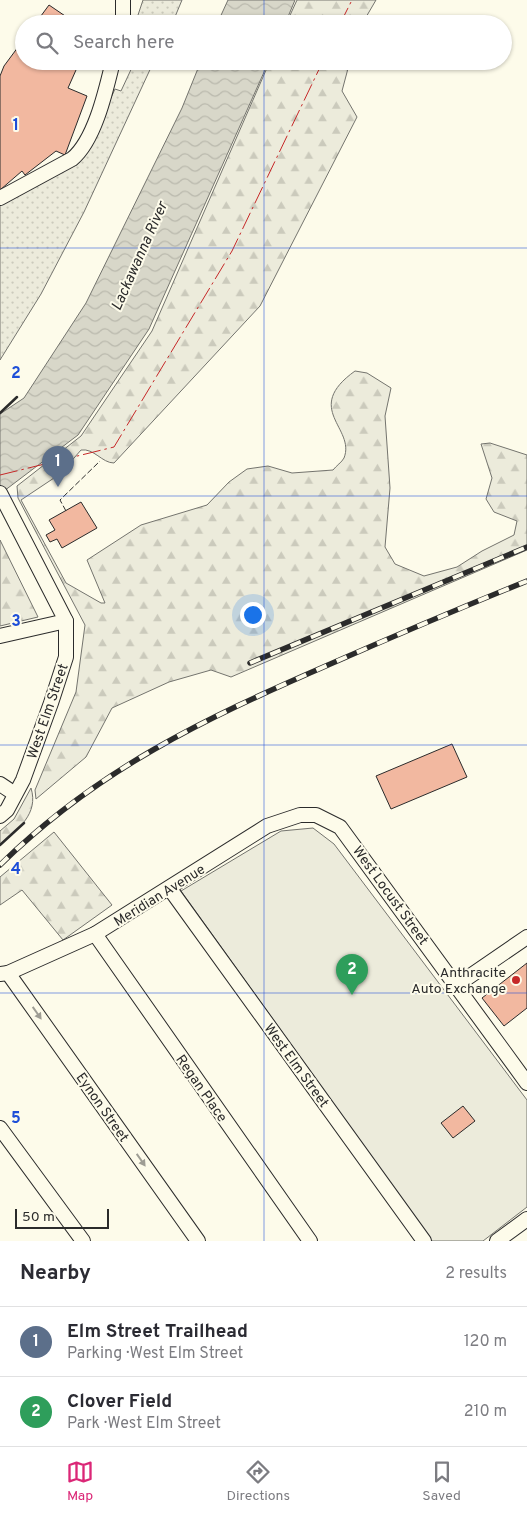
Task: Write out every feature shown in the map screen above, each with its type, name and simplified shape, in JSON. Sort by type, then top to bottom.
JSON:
[{"type":"street","points":[[122,0],[123,15]]},
{"type":"street","points":[[0,198],[72,159],[81,151],[102,102],[111,70]]},
{"type":"street","name":"West Elm Street","points":[[0,494],[66,622],[66,657],[23,780],[7,810],[0,816]]},
{"type":"street","points":[[0,636],[66,622]]},
{"type":"street","points":[[0,784],[15,794]]},
{"type":"street","points":[[0,798],[15,794]]},
{"type":"street","name":"Meridian Avenue","points":[[4,974],[95,934],[267,826],[300,815],[316,815]]},
{"type":"street","name":"West Locust Street","points":[[316,815],[340,827],[527,1083]]},
{"type":"street","name":"West Elm Street","points":[[170,888],[424,1241]]},
{"type":"street","name":"Regan Place","points":[[95,934],[310,1241]]},
{"type":"street","points":[[457,985],[527,937]]},
{"type":"street","name":"Eynon Street","points":[[4,974],[198,1241]]},
{"type":"street","points":[[0,1128],[83,1241]]},
{"type":"street","points":[[498,1241],[526,1223]]},
{"type":"green space","points":[[143,0],[182,0],[176,15],[138,15]]},
{"type":"green space","points":[[297,0],[376,0],[367,15],[290,15]]},
{"type":"green space","points":[[131,70],[150,70],[84,212],[41,294],[0,360],[0,205],[42,183],[86,152],[115,89],[121,91]]},
{"type":"green space","points":[[266,70],[348,70],[342,91],[357,117],[260,306],[114,463],[106,461],[90,451],[81,450],[60,474],[21,500],[66,583],[101,603],[105,603],[87,560],[141,525],[207,505],[229,482],[247,469],[268,466],[292,473],[333,470],[344,458],[346,447],[331,407],[333,396],[340,384],[355,371],[367,373],[391,388],[385,416],[390,488],[385,547],[395,564],[424,576],[457,567],[482,551],[514,535],[517,521],[494,512],[486,499],[492,478],[481,444],[490,443],[527,455],[527,550],[231,677],[211,670],[169,682],[112,708],[86,757],[36,799],[35,790],[76,692],[85,625],[18,498],[17,486],[81,436],[152,331]]},
{"type":"green space","points":[[0,540],[38,617],[0,626]]},
{"type":"green space","points":[[31,788],[33,797],[29,813],[20,827],[0,845],[0,831],[14,819]]},
{"type":"green space","points":[[313,828],[334,844],[527,1100],[527,1207],[483,1241],[432,1241],[181,891],[281,831]]},
{"type":"green space","points":[[54,832],[112,905],[63,940],[22,890],[0,905],[0,877]]},
{"type":"water","points":[[228,0],[295,0],[289,15],[221,15]]},
{"type":"water","name":"Lackawanna River","points":[[197,70],[265,70],[149,329],[78,435],[0,494],[0,414],[24,398],[86,303],[182,108]]},
{"type":"building","points":[[49,5],[64,15],[42,15]]},
{"type":"building","points":[[15,51],[15,70],[76,70],[68,88],[87,96],[65,155],[56,151],[25,175],[22,171],[0,190],[0,76],[4,66]]},
{"type":"building","points":[[81,502],[97,528],[62,548],[57,539],[50,542],[46,535],[55,530],[49,520]]},
{"type":"building","points":[[452,744],[467,777],[391,809],[376,776]]},
{"type":"building","name":"Anthracite Auto Exchange","points":[[527,963],[527,1008],[504,1026],[482,998]]},
{"type":"building","points":[[463,1106],[475,1121],[453,1138],[441,1123]]},
{"type":"railway","points":[[250,663],[527,547]]},
{"type":"railway","points":[[0,865],[37,831],[75,801],[154,749],[282,685],[527,581]]},
{"type":"fence","points":[[66,511],[60,500],[100,461]]},
{"type":"wall","points":[[0,413],[17,397]]},
{"type":"wall","points":[[0,845],[24,823]]},
{"type":"power","points":[[344,15],[352,0]]},
{"type":"power","points":[[0,475],[114,447],[232,251],[319,70]]},
{"type":"place","name":"Elm Street Trailhead","points":[[58,487]]},
{"type":"place","name":"Anthracite Auto Exchange","points":[[516,980]]},
{"type":"place","name":"Clover Field","points":[[352,995]]}]
